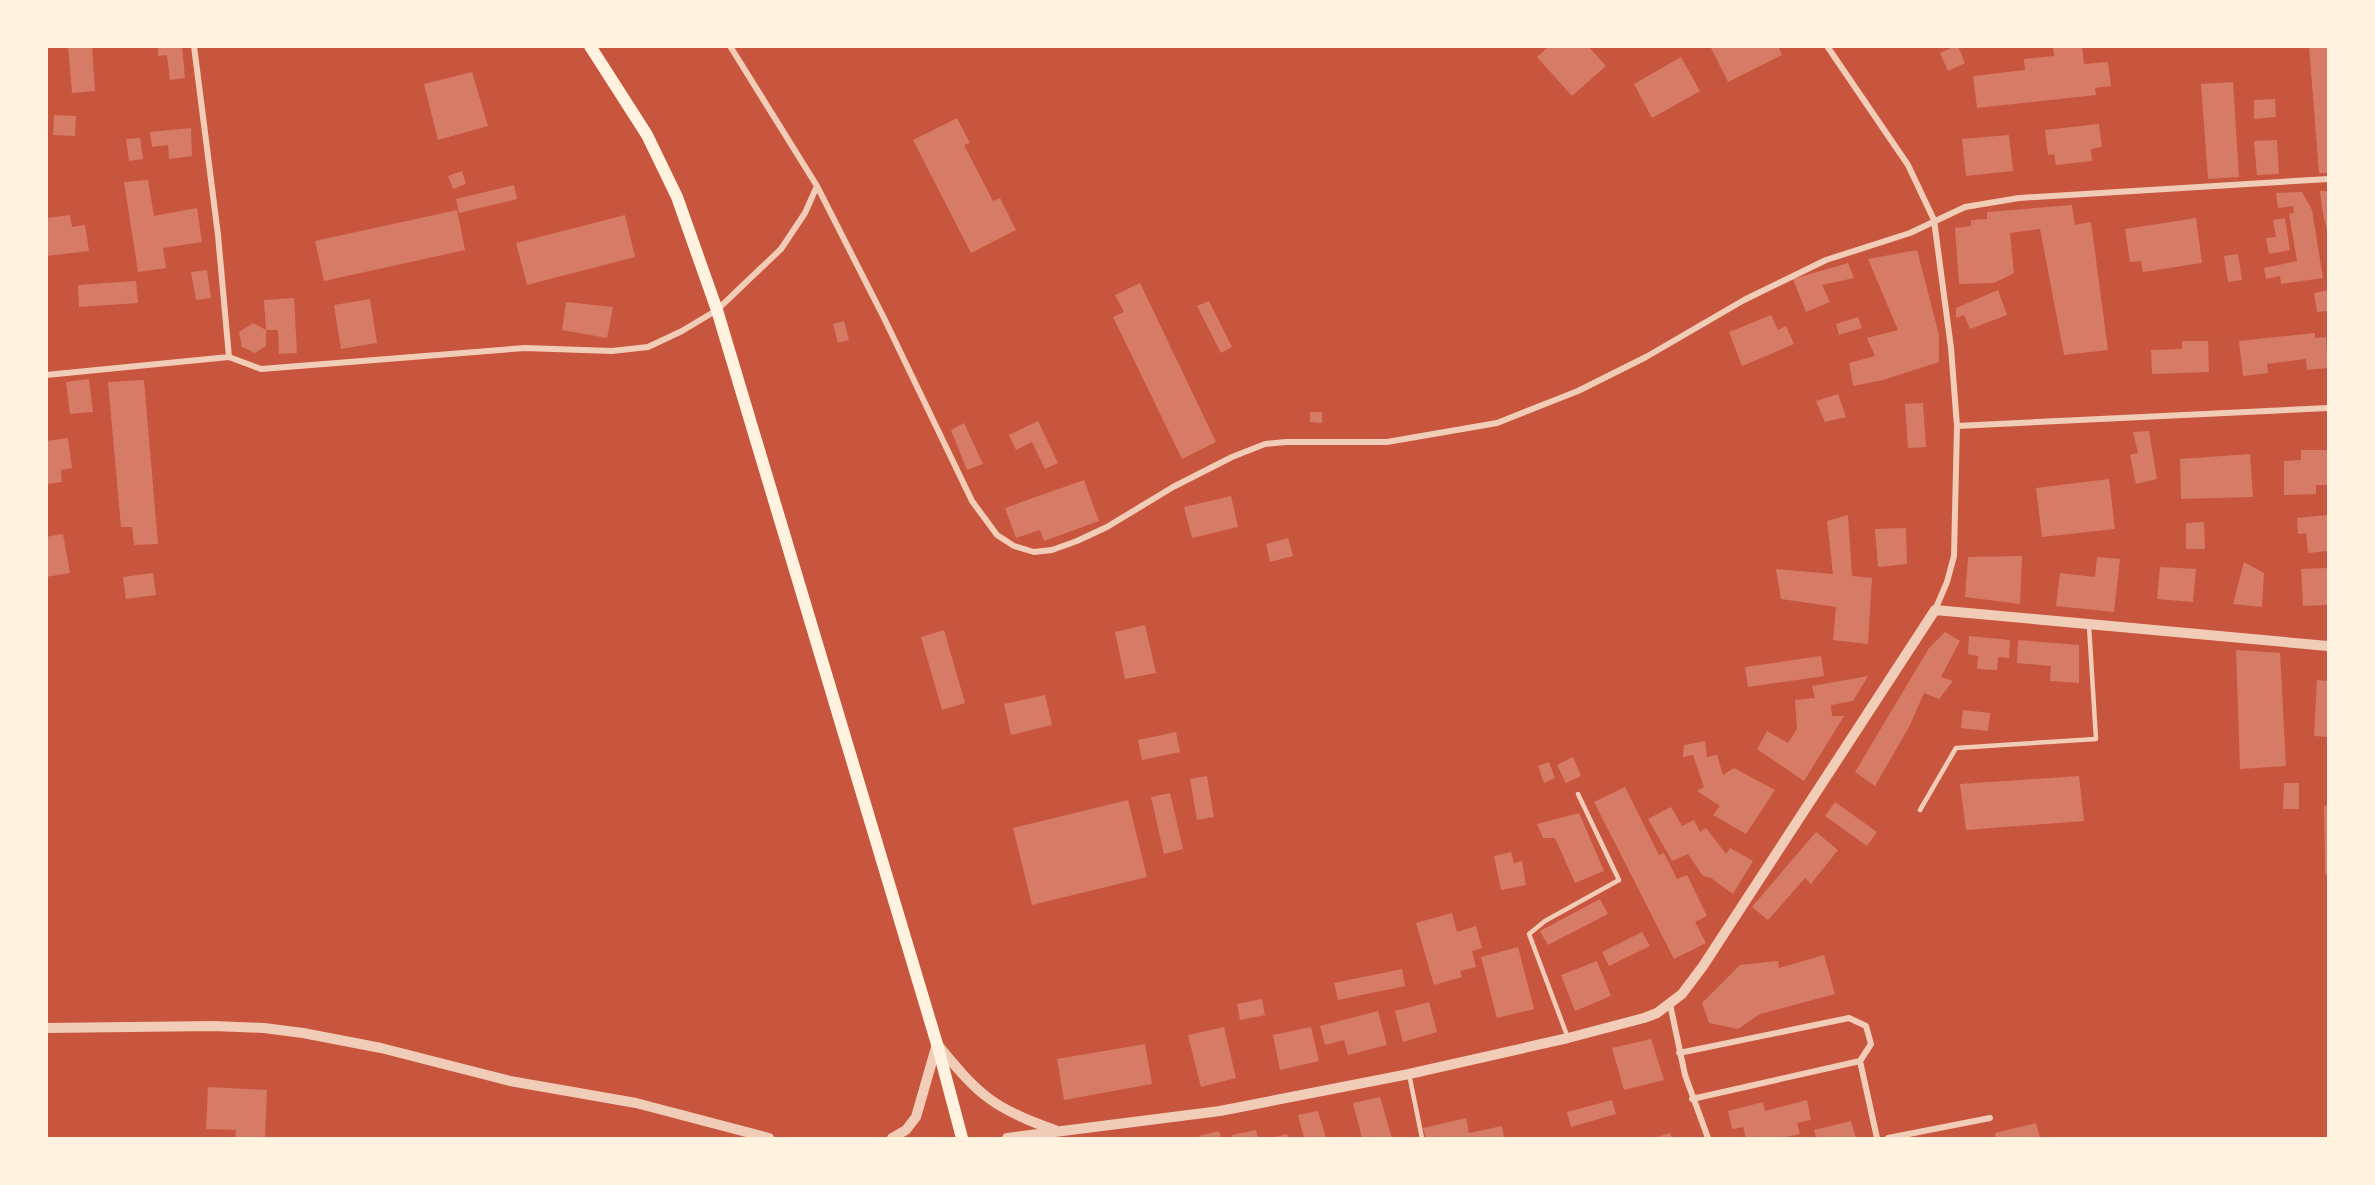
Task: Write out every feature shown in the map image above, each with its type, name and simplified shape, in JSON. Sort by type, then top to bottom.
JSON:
[{"type":"main road","points":[[590,46],[647,135],[677,197],[717,310],[937,1044],[962,1138]]},
{"type":"street","points":[[194,46],[218,235],[230,357]]},
{"type":"street","points":[[730,46],[817,186],[884,318],[972,501],[997,535],[1014,546],[1035,552],[1052,550],[1107,527],[1212,466],[1265,444],[1387,442],[1497,423],[1578,391],[1646,357],[1744,300],[1826,260],[1910,233],[1965,207],[2019,198],[2328,179]]},
{"type":"street","points":[[1006,1138],[1220,1111],[1409,1074],[1568,1038],[1644,1018],[1670,1004],[1682,993],[1703,966],[1935,610],[1947,582],[1954,556],[1957,426],[1951,348],[1934,220],[1908,165],[1827,46]]},
{"type":"street","points":[[46,375],[230,357],[261,369],[525,348],[612,351],[648,347],[682,331],[717,310],[781,249],[805,213],[817,186]]},
{"type":"street","points":[[1957,426],[2328,408]]},
{"type":"street","points":[[1935,610],[2328,646]]},
{"type":"street","points":[[1670,1004],[1679,1053],[1692,1099],[1708,1138]]},
{"type":"street","points":[[1679,1053],[1849,1018],[1866,1026],[1869,1035],[1871,1044],[1860,1061],[1692,1099]]},
{"type":"street","points":[[46,1028],[214,1026],[264,1028],[303,1033],[381,1048],[510,1081],[644,1105],[769,1138]]},
{"type":"street","points":[[937,1044],[970,1084],[988,1099],[1022,1119],[1058,1131]]},
{"type":"street","points":[[892,1138],[906,1130],[916,1117],[937,1044]]},
{"type":"street","points":[[1860,1061],[1877,1138]]},
{"type":"street","points":[[1888,1138],[1990,1119]]},
{"type":"street","points":[[1046,1138],[1058,1131]]},
{"type":"lane","points":[[1920,810],[1956,748],[2096,739],[2089,623]]},
{"type":"lane","points":[[1568,1038],[1529,934],[1545,921],[1619,880],[1578,794]]},
{"type":"lane","points":[[1409,1074],[1422,1138]]},
{"type":"building","points":[[68,46],[92,46],[95,91],[72,93]]},
{"type":"building","points":[[158,46],[182,46],[185,78],[170,80],[167,55],[158,56]]},
{"type":"building","points":[[1549,46],[1588,46],[1606,66],[1572,96],[1537,57]]},
{"type":"building","points":[[1710,46],[1778,46],[1782,55],[1728,82]]},
{"type":"building","points":[[1958,46],[1965,63],[1948,71],[1940,53]]},
{"type":"building","points":[[2053,46],[2082,46],[2084,64],[2108,62],[2111,86],[2095,88],[2096,95],[1977,108],[1973,76],[2025,70],[2024,59],[2054,56]]},
{"type":"building","points":[[2309,46],[2328,46],[2328,173],[2319,173]]},
{"type":"building","points":[[1681,57],[1700,91],[1652,118],[1634,84]]},
{"type":"building","points":[[472,72],[488,126],[438,140],[424,84]]},
{"type":"building","points":[[2233,82],[2239,177],[2208,179],[2201,84]]},
{"type":"building","points":[[2275,99],[2276,117],[2254,119],[2254,100]]},
{"type":"building","points":[[54,115],[76,116],[75,136],[53,135]]},
{"type":"building","points":[[957,118],[970,143],[964,145],[993,201],[1000,198],[1016,230],[971,253],[913,140]]},
{"type":"building","points":[[2099,124],[2102,147],[2091,149],[2092,161],[2056,165],[2054,154],[2048,155],[2045,130]]},
{"type":"building","points":[[191,128],[192,156],[169,159],[168,145],[152,147],[150,132]]},
{"type":"building","points":[[2009,135],[2013,171],[1966,176],[1962,139]]},
{"type":"building","points":[[140,138],[143,159],[129,161],[126,139]]},
{"type":"building","points":[[2277,140],[2279,174],[2257,175],[2254,141]]},
{"type":"building","points":[[462,171],[466,184],[453,189],[448,176]]},
{"type":"building","points":[[148,180],[154,216],[197,208],[202,242],[163,248],[166,268],[138,272],[124,182]]},
{"type":"building","points":[[514,185],[517,199],[459,213],[456,199]]},
{"type":"building","points":[[2320,191],[2328,191],[2328,234],[2323,214]]},
{"type":"building","points":[[2302,192],[2312,210],[2323,278],[2281,284],[2280,276],[2266,279],[2264,268],[2297,261],[2289,214],[2294,213],[2293,206],[2278,208],[2276,193]]},
{"type":"building","points":[[2072,205],[2075,225],[2091,222],[2108,350],[2064,355],[2040,229],[2010,233],[2014,273],[1994,283],[1959,284],[1955,228],[1971,226],[1971,220],[1987,219],[1987,212]]},
{"type":"building","points":[[457,210],[465,250],[324,281],[315,241]]},
{"type":"building","points":[[70,215],[72,227],[85,225],[89,251],[46,256],[46,218]]},
{"type":"building","points":[[625,215],[635,257],[527,285],[516,243]]},
{"type":"building","points":[[2196,218],[2202,263],[2143,272],[2141,261],[2130,262],[2125,229]]},
{"type":"building","points":[[2285,218],[2290,250],[2269,254],[2266,238],[2276,237],[2273,220]]},
{"type":"building","points":[[1917,250],[1939,335],[1939,362],[1883,380],[1853,386],[1849,363],[1875,356],[1867,338],[1898,330],[1868,259]]},
{"type":"building","points":[[2238,254],[2242,280],[2228,282],[2224,256]]},
{"type":"building","points":[[1848,263],[1854,278],[1822,285],[1830,302],[1806,312],[1793,279]]},
{"type":"building","points":[[207,270],[211,298],[196,300],[191,272]]},
{"type":"building","points":[[136,281],[138,303],[79,307],[78,285]]},
{"type":"building","points":[[1140,283],[1216,442],[1182,459],[1113,317],[1124,312],[1115,295]]},
{"type":"building","points":[[1998,290],[2007,315],[1970,329],[1964,315],[1956,318],[1956,308]]},
{"type":"building","points":[[2328,290],[2328,311],[2317,312],[2314,293]]},
{"type":"building","points":[[294,298],[297,353],[279,354],[278,330],[266,330],[264,300]]},
{"type":"building","points":[[370,299],[377,343],[341,349],[334,305]]},
{"type":"building","points":[[1209,301],[1232,347],[1221,353],[1197,306]]},
{"type":"building","points":[[566,302],[613,307],[607,338],[562,330]]},
{"type":"building","points":[[1771,315],[1778,330],[1786,326],[1794,344],[1742,366],[1729,332]]},
{"type":"building","points":[[1858,317],[1862,328],[1839,335],[1836,324]]},
{"type":"building","points":[[844,321],[849,340],[838,343],[833,324]]},
{"type":"building","points":[[253,323],[266,330],[266,346],[255,353],[242,347],[239,332]]},
{"type":"building","points":[[2315,333],[2315,338],[2326,337],[2328,368],[2307,370],[2306,359],[2267,364],[2268,373],[2243,376],[2239,341]]},
{"type":"building","points":[[2182,341],[2208,341],[2209,372],[2152,374],[2151,350],[2182,349]]},
{"type":"building","points":[[89,379],[93,412],[70,414],[66,382]]},
{"type":"building","points":[[144,380],[158,544],[134,545],[132,527],[121,527],[108,382]]},
{"type":"building","points":[[1838,394],[1846,417],[1825,422],[1816,401]]},
{"type":"building","points":[[1923,403],[1926,447],[1908,448],[1905,404]]},
{"type":"building","points":[[1310,412],[1322,412],[1322,423],[1310,422]]},
{"type":"building","points":[[1038,421],[1058,463],[1045,469],[1032,442],[1016,450],[1009,435]]},
{"type":"building","points":[[964,423],[983,464],[967,470],[951,430]]},
{"type":"building","points":[[2149,431],[2157,479],[2136,484],[2130,455],[2138,453],[2133,432]]},
{"type":"building","points":[[68,438],[72,468],[61,470],[62,482],[46,484],[46,441]]},
{"type":"building","points":[[2301,450],[2328,450],[2328,485],[2316,485],[2316,494],[2284,495],[2284,461],[2301,460]]},
{"type":"building","points":[[2250,454],[2253,497],[2181,499],[2180,459]]},
{"type":"building","points":[[2109,479],[2115,529],[2042,537],[2036,488]]},
{"type":"building","points":[[1084,480],[1099,521],[1044,541],[1040,530],[1016,538],[1005,508]]},
{"type":"building","points":[[1231,496],[1238,527],[1192,538],[1184,507]]},
{"type":"building","points":[[1848,515],[1852,576],[1872,578],[1868,644],[1833,640],[1836,607],[1781,599],[1776,569],[1833,574],[1827,521]]},
{"type":"building","points":[[2327,515],[2328,551],[2308,553],[2306,533],[2298,534],[2297,518]]},
{"type":"building","points":[[2204,522],[2205,549],[2186,549],[2186,523]]},
{"type":"building","points":[[1906,528],[1907,564],[1878,567],[1875,529]]},
{"type":"building","points":[[63,534],[70,573],[46,577],[46,537]]},
{"type":"building","points":[[1288,538],[1293,556],[1270,562],[1266,544]]},
{"type":"building","points":[[2022,556],[2020,604],[1965,597],[1968,557]]},
{"type":"building","points":[[2097,557],[2120,559],[2114,612],[2056,606],[2060,573],[2095,577]]},
{"type":"building","points":[[2244,562],[2264,573],[2262,607],[2233,604]]},
{"type":"building","points":[[2160,567],[2196,569],[2193,602],[2157,599]]},
{"type":"building","points":[[2328,568],[2328,605],[2303,606],[2301,569]]},
{"type":"building","points":[[153,573],[156,595],[126,599],[123,577]]},
{"type":"building","points":[[1145,625],[1156,673],[1125,679],[1115,632]]},
{"type":"building","points":[[944,630],[965,703],[942,710],[921,637]]},
{"type":"building","points":[[1945,632],[1960,641],[1941,677],[1953,681],[1939,699],[1924,693],[1909,727],[1875,786],[1855,772],[1929,648]]},
{"type":"building","points":[[1969,636],[2010,640],[2009,658],[1998,657],[1997,670],[1977,669],[1978,656],[1968,654]]},
{"type":"building","points":[[2018,640],[2079,645],[2079,683],[2050,681],[2051,666],[2017,663]]},
{"type":"building","points":[[2236,650],[2280,653],[2286,766],[2240,769]]},
{"type":"building","points":[[1821,656],[1824,676],[1748,687],[1745,667]]},
{"type":"building","points":[[1868,676],[1853,701],[1831,705],[1832,716],[1844,716],[1804,781],[1757,749],[1767,731],[1788,743],[1797,729],[1795,700],[1815,698],[1812,686]]},
{"type":"building","points":[[2317,680],[2328,681],[2328,737],[2314,736]]},
{"type":"building","points":[[1045,695],[1052,725],[1011,735],[1004,704]]},
{"type":"building","points":[[1963,710],[1990,713],[1988,731],[1961,728]]},
{"type":"building","points":[[1176,732],[1180,752],[1142,760],[1138,740]]},
{"type":"building","points":[[1705,741],[1707,757],[1717,755],[1723,775],[1734,768],[1775,790],[1746,834],[1713,815],[1720,806],[1697,791],[1704,787],[1693,755],[1683,757],[1684,745]]},
{"type":"building","points":[[1573,757],[1581,776],[1566,783],[1557,765]]},
{"type":"building","points":[[1549,762],[1555,778],[1544,783],[1538,766]]},
{"type":"building","points":[[1207,776],[1214,817],[1197,820],[1190,779]]},
{"type":"building","points":[[2079,776],[2084,821],[1966,830],[1960,784]]},
{"type":"building","points":[[2284,783],[2299,783],[2299,809],[2283,809]]},
{"type":"building","points":[[1625,787],[1659,855],[1664,853],[1677,879],[1687,875],[1707,916],[1695,922],[1706,943],[1674,959],[1594,802]]},
{"type":"building","points":[[1170,793],[1183,849],[1164,854],[1151,797]]},
{"type":"building","points":[[1128,800],[1147,877],[1032,905],[1013,828]]},
{"type":"building","points":[[1835,802],[1877,832],[1867,846],[1825,816]]},
{"type":"building","points":[[2328,805],[2328,875],[2325,875],[2324,806]]},
{"type":"building","points":[[1671,807],[1682,826],[1694,820],[1700,832],[1706,828],[1726,854],[1730,848],[1753,861],[1733,894],[1711,878],[1703,876],[1688,854],[1672,861],[1648,819]]},
{"type":"building","points":[[1579,813],[1604,871],[1575,883],[1555,838],[1543,838],[1537,824]]},
{"type":"building","points":[[1816,832],[1838,850],[1811,884],[1805,878],[1768,920],[1752,907]]},
{"type":"building","points":[[1511,852],[1514,863],[1522,861],[1526,885],[1501,890],[1494,856]]},
{"type":"building","points":[[1600,899],[1608,914],[1548,945],[1540,931]]},
{"type":"building","points":[[1452,913],[1457,932],[1476,926],[1482,948],[1472,951],[1476,967],[1460,971],[1462,977],[1434,985],[1416,923]]},
{"type":"building","points":[[1642,932],[1650,946],[1609,966],[1602,952]]},
{"type":"building","points":[[1518,947],[1534,1009],[1497,1018],[1481,957]]},
{"type":"building","points":[[1824,955],[1835,994],[1760,1014],[1738,1029],[1709,1023],[1702,1003],[1740,965],[1778,961],[1779,968]]},
{"type":"building","points":[[1597,961],[1611,996],[1575,1011],[1561,975]]},
{"type":"building","points":[[1402,969],[1405,986],[1338,1000],[1334,983]]},
{"type":"building","points":[[1262,999],[1265,1015],[1240,1020],[1237,1004]]},
{"type":"building","points":[[1429,1002],[1437,1032],[1403,1042],[1395,1011]]},
{"type":"building","points":[[1378,1011],[1387,1045],[1348,1055],[1344,1040],[1325,1045],[1320,1026]]},
{"type":"building","points":[[1224,1027],[1236,1078],[1201,1087],[1188,1035]]},
{"type":"building","points":[[1311,1027],[1319,1061],[1280,1070],[1273,1035]]},
{"type":"building","points":[[1651,1039],[1664,1080],[1624,1090],[1612,1048]]},
{"type":"building","points":[[1145,1044],[1152,1084],[1064,1100],[1057,1059]]},
{"type":"building","points":[[208,1087],[267,1090],[265,1138],[235,1138],[236,1130],[206,1129]]},
{"type":"building","points":[[1380,1097],[1392,1138],[1362,1138],[1353,1103]]},
{"type":"building","points":[[1612,1100],[1616,1114],[1571,1127],[1567,1112]]},
{"type":"building","points":[[1807,1100],[1811,1120],[1797,1123],[1800,1134],[1780,1138],[1746,1138],[1743,1127],[1732,1129],[1728,1111],[1763,1102],[1765,1111]]},
{"type":"building","points":[[1318,1111],[1326,1138],[1304,1138],[1298,1115]]},
{"type":"building","points":[[1466,1118],[1469,1133],[1502,1126],[1504,1138],[1426,1138],[1423,1128]]},
{"type":"building","points":[[1851,1121],[1856,1138],[1816,1138],[1814,1130]]},
{"type":"building","points":[[2036,1123],[2040,1138],[1996,1138],[1995,1133]]},
{"type":"building","points":[[1256,1130],[1258,1138],[1233,1138],[1232,1135]]},
{"type":"building","points":[[1219,1131],[1221,1138],[1200,1138],[1199,1136]]},
{"type":"building","points":[[1670,1133],[1672,1138],[1654,1138]]},
{"type":"building","points":[[1287,1134],[1288,1138],[1271,1138]]}]
